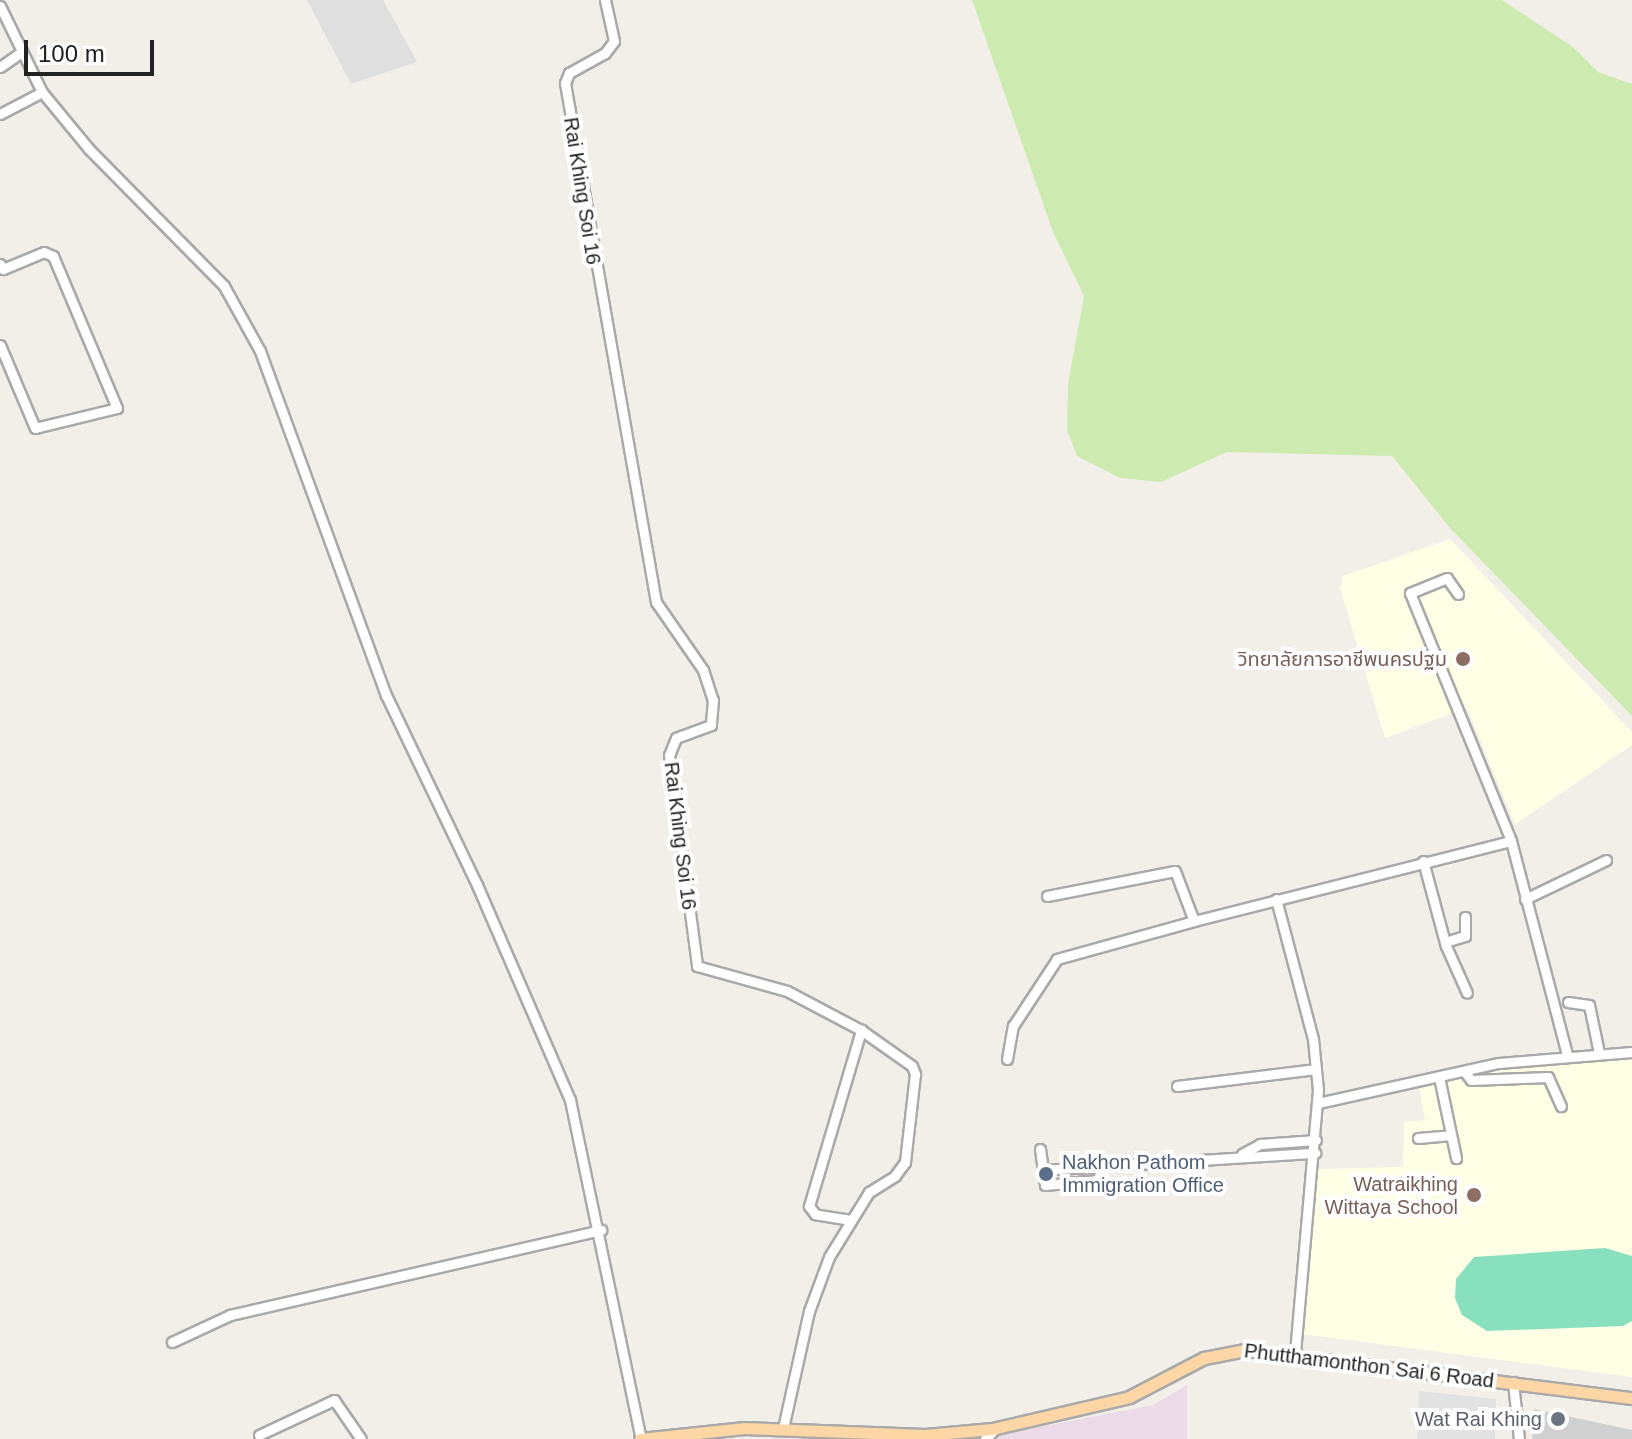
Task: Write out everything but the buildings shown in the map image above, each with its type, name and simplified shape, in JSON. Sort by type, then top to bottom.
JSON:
[{"type":"main road","name":"Phutthamonthon Sai 6 Road","points":[[640,1439],[783,1428],[870,1436],[991,1432],[1129,1397],[1215,1354],[1245,1350],[1632,1398]]},
{"type":"street","name":"Rai Khing Soi 16","points":[[605,0],[614,41],[605,53],[569,73],[565,83],[656,602],[691,651],[712,692],[711,725],[676,738],[670,751],[696,961],[708,972],[772,984],[861,1030],[912,1066],[915,1074],[905,1162],[895,1176],[869,1192],[829,1257],[809,1311],[783,1428]]},
{"type":"street","points":[[0,6],[20,53],[42,92],[89,149],[210,270],[249,328],[386,695],[564,1084],[601,1230],[640,1439]]},
{"type":"street","points":[[0,67],[20,53]]},
{"type":"street","points":[[0,114],[42,92]]},
{"type":"street","points":[[0,345],[35,428],[117,408],[53,256],[44,252],[1,267]]},
{"type":"street","points":[[1458,594],[1445,578],[1412,590],[1410,597],[1511,841],[1567,1055]]},
{"type":"street","points":[[1007,1059],[1013,1026],[1057,959],[1276,899],[1511,841]]},
{"type":"street","points":[[1525,899],[1606,860]]},
{"type":"street","points":[[1423,861],[1445,942],[1467,993]]},
{"type":"street","points":[[1047,896],[1175,871],[1194,921]]},
{"type":"street","points":[[1276,899],[1313,1039],[1318,1103],[1295,1354]]},
{"type":"street","points":[[1445,942],[1465,936],[1465,917]]},
{"type":"street","points":[[1568,1002],[1589,1005],[1599,1053]]},
{"type":"street","points":[[851,1220],[813,1214],[809,1204],[861,1030]]},
{"type":"street","points":[[1318,1103],[1464,1071],[1567,1055],[1632,1052]]},
{"type":"street","points":[[1177,1086],[1316,1069]]},
{"type":"street","points":[[1464,1071],[1471,1080],[1548,1077],[1561,1106]]},
{"type":"street","points":[[1439,1077],[1456,1158]]},
{"type":"street","points":[[1418,1138],[1451,1135]]},
{"type":"street","points":[[1242,1154],[1260,1144],[1316,1140]]},
{"type":"street","points":[[1040,1149],[1045,1185],[1098,1180],[1102,1165]]},
{"type":"street","points":[[1042,1170],[1242,1154],[1315,1153]]},
{"type":"street","points":[[172,1342],[230,1315],[601,1230]]},
{"type":"street","points":[[1513,1382],[1519,1439]]},
{"type":"street","points":[[259,1435],[336,1400],[361,1439]]},
{"type":"shaded area","points":[[307,0],[383,0],[417,62],[351,84]]},
{"type":"shaded area","name":"วิทยาลัยการอาชีพนครปฐม","points":[[1450,539],[1632,732],[1632,745],[1515,824],[1467,708],[1385,738],[1340,588],[1343,576]]},
{"type":"shaded area","name":"Watraikhing Wittaya School","points":[[1632,1055],[1632,1377],[1302,1334],[1318,1169],[1403,1167],[1404,1122],[1425,1120],[1419,1087],[1513,1063]]},
{"type":"shaded area","points":[[1187,1385],[1187,1439],[978,1439],[1153,1405]]},
{"type":"shaded area","points":[[1419,1391],[1496,1399],[1495,1439],[1417,1439]]},
{"type":"shaded area","name":"Wat Rai Khing","points":[[1534,1409],[1632,1430],[1632,1439],[1532,1439]]},
{"type":"green space","points":[[972,0],[1502,0],[1573,47],[1598,72],[1632,84],[1632,716],[1449,527],[1392,456],[1227,452],[1161,482],[1120,478],[1077,456],[1067,430],[1068,384],[1084,296],[1053,232]]},
{"type":"green space","points":[[1605,1248],[1632,1256],[1632,1321],[1623,1326],[1487,1331],[1462,1315],[1455,1298],[1456,1279],[1474,1257]]},
{"type":"place","name":"วิทยาลัยการอาชีพนครปฐม","points":[[1463,659]]},
{"type":"place","name":"Nakhon Pathom Immigration Office","points":[[1046,1174]]},
{"type":"place","name":"Watraikhing Wittaya School","points":[[1474,1195]]},
{"type":"place","name":"Wat Rai Khing","points":[[1558,1419]]}]
